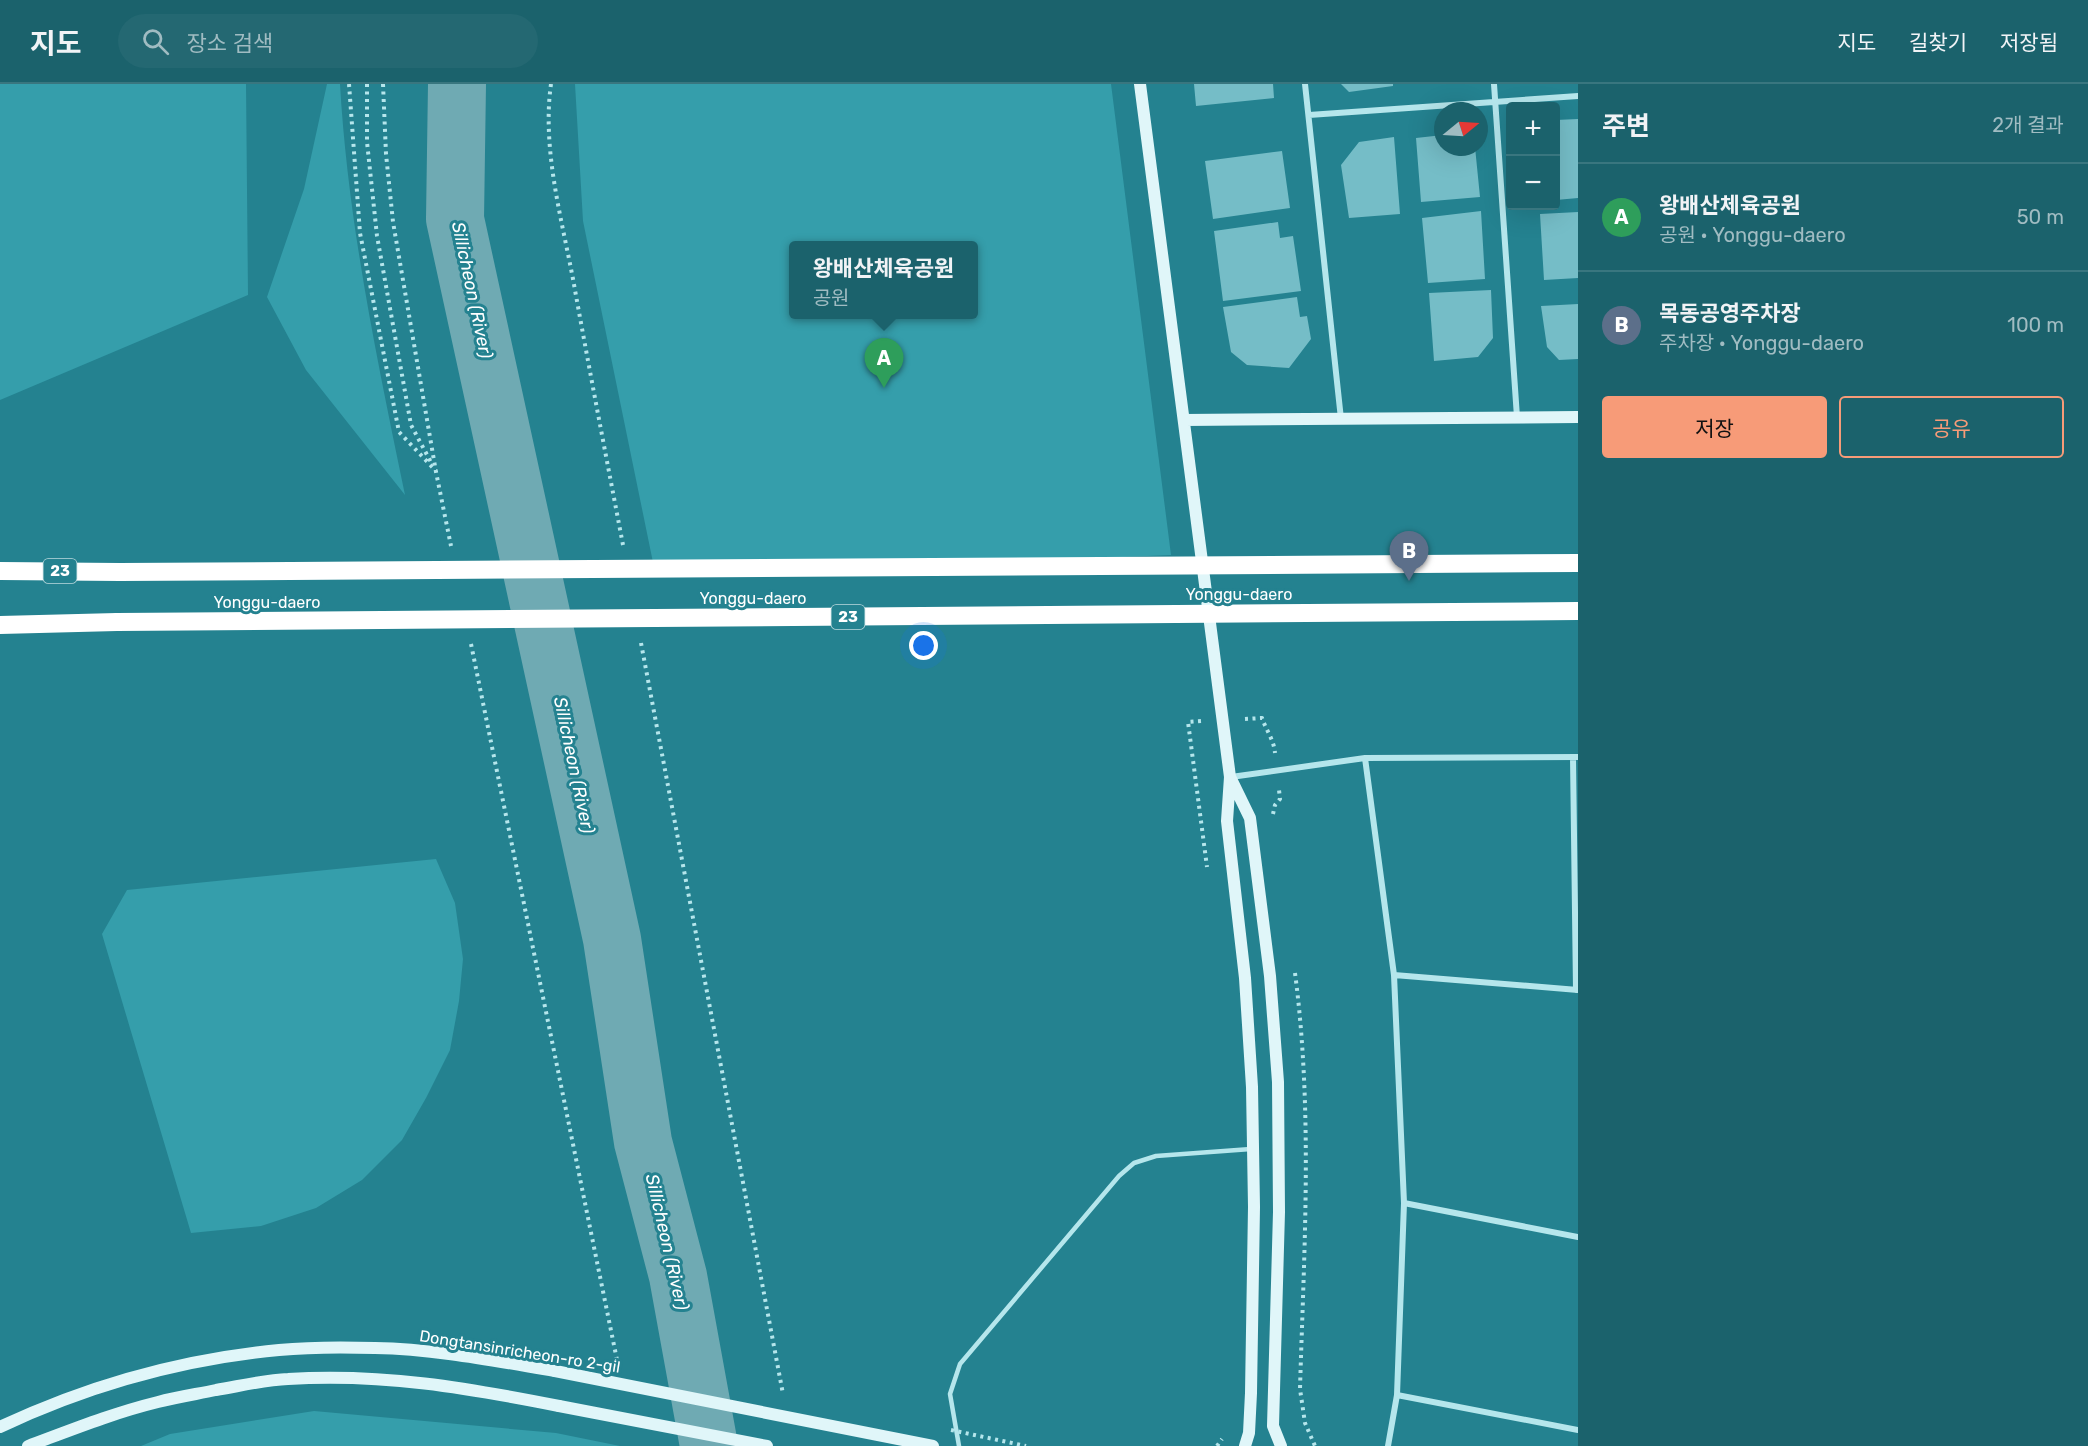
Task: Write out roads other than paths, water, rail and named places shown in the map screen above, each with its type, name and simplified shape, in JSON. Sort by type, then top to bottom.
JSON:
[{"type":"highway","name":"Yonggu-daero","points":[[0,571],[1578,563]]},
{"type":"highway","name":"Yonggu-daero","points":[[0,625],[117,622],[1578,611]]},
{"type":"street","points":[[1140,84],[1230,777],[1227,821],[1245,978],[1254,1149],[1251,1393],[1249,1433],[1245,1446]]},
{"type":"street","points":[[1305,84],[1341,419]]},
{"type":"street","points":[[1494,84],[1516,418]]},
{"type":"street","points":[[1309,115],[1578,96]]},
{"type":"street","points":[[1184,420],[1578,417]]},
{"type":"street","points":[[1230,777],[1365,758],[1576,757],[1577,990],[1394,975]]},
{"type":"street","points":[[1365,758],[1394,975],[1404,1203],[1397,1395],[1388,1446]]},
{"type":"street","points":[[1230,777],[1250,818],[1271,988],[1278,1082],[1279,1200],[1273,1426],[1281,1446]]},
{"type":"street","points":[[1404,1203],[1578,1237]]},
{"type":"street","name":"Dongtansinricheon-ro 2-gil","points":[[0,1427],[151,1371],[233,1355],[282,1349],[376,1348],[458,1355],[555,1371],[933,1446]]},
{"type":"street","points":[[28,1446],[102,1418],[159,1401],[286,1379],[327,1377],[410,1381],[460,1387],[767,1446]]},
{"type":"street","points":[[1397,1395],[1578,1430]]},
{"type":"lane","points":[[959,1446],[950,1394],[960,1365],[1119,1176],[1134,1164],[1156,1156],[1254,1149]]},
{"type":"waterway","name":"Sillicheon (River)","points":[[457,84],[455,219],[612,939],[643,1142],[678,1276],[709,1446]]},
{"type":"place","name":"왕배산체육공원","points":[[884,388]]},
{"type":"place","name":"목동공영주차장","points":[[1409,581]]}]
